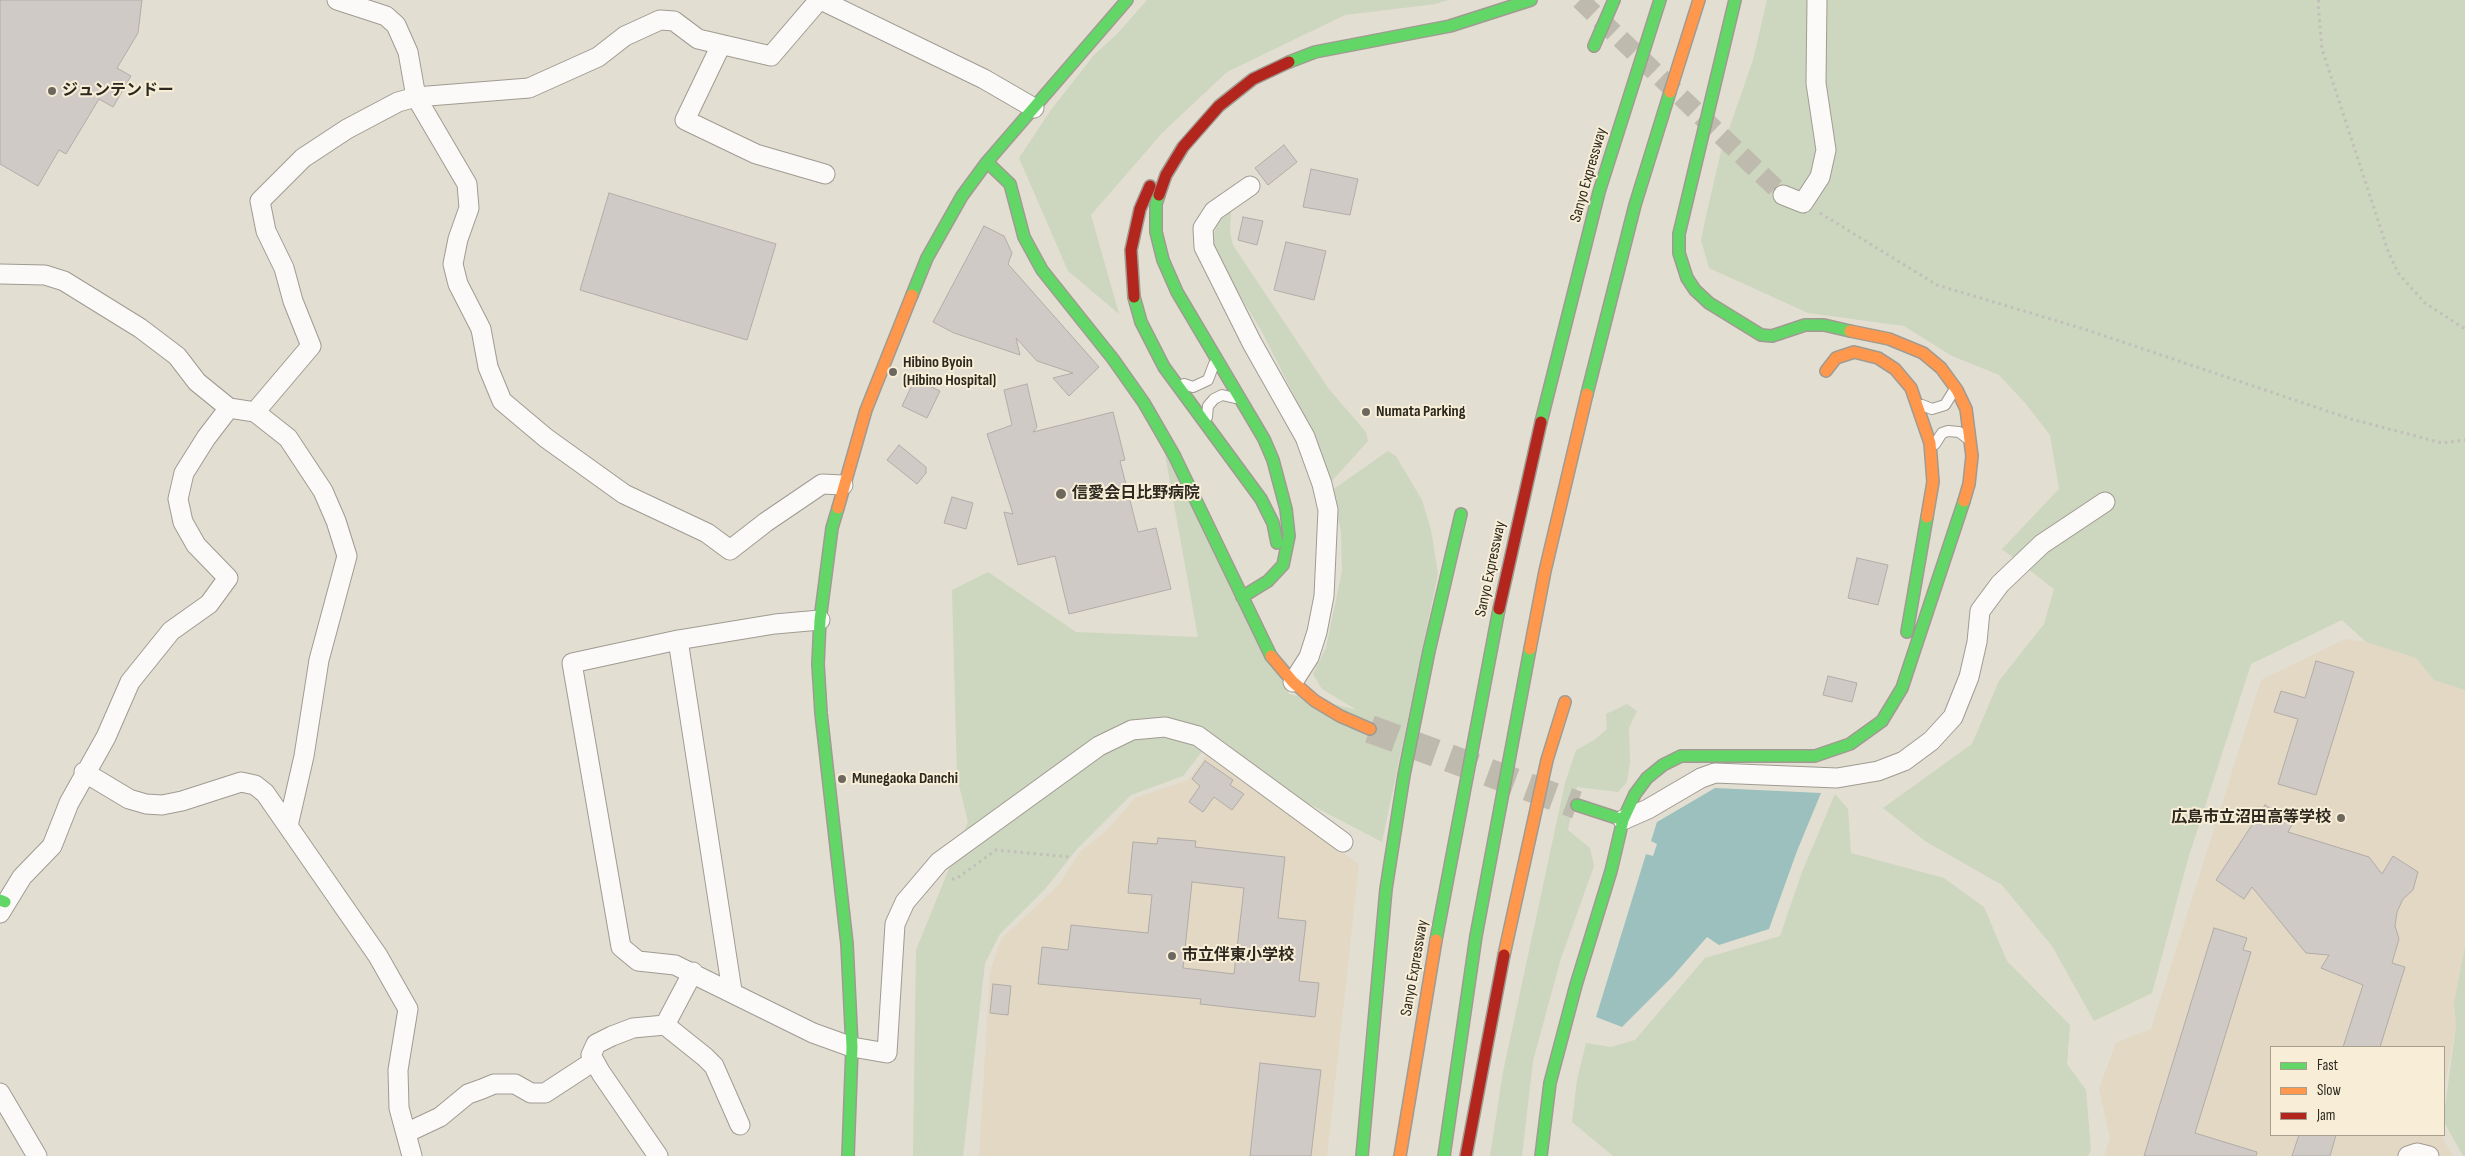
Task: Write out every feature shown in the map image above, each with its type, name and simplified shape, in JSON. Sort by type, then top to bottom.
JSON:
[{"type":"main road","points":[[848,1156],[852,1047],[847,944],[821,713],[818,664],[820,620],[832,528],[866,410],[928,258],[962,196],[987,162],[1127,0]]},
{"type":"main road","points":[[1242,597],[1267,577],[1272,569],[1277,551],[1276,532],[1261,499],[1174,380],[1148,338],[1135,306],[1131,278],[1131,250],[1140,209],[1157,172],[1180,136],[1196,116],[1231,85],[1268,62],[1289,52],[1337,38],[1466,14],[1509,0]]},
{"type":"main road","points":[[1242,597],[1268,581],[1283,565],[1289,536],[1286,509],[1273,460],[1243,401],[1169,276],[1158,244],[1156,218],[1156,204],[1166,175],[1183,147],[1205,120],[1234,92],[1254,79],[1294,59],[1341,46],[1450,26],[1531,0]]},
{"type":"main road","name":"Sanyo Expressway","points":[[1400,1156],[1451,856],[1510,554],[1544,407],[1599,192],[1660,0]]},
{"type":"main road","points":[[1444,1156],[1476,936],[1545,571],[1582,412],[1635,205],[1699,0]]},
{"type":"main road","points":[[1623,820],[1635,794],[1647,778],[1663,765],[1681,756],[1815,756],[1850,744],[1882,721],[1890,711],[1902,688],[1924,627],[1969,484],[1972,443],[1966,410],[1949,379],[1932,359],[1913,347],[1855,331],[1815,324],[1784,334],[1761,335],[1709,302],[1695,290],[1687,278],[1679,253],[1679,234],[1735,0]]},
{"type":"main road","points":[[1594,46],[1612,1]]},
{"type":"main road","points":[[987,162],[1010,184],[1024,237],[1042,270],[1113,358],[1164,438],[1270,654],[1292,682],[1315,700],[1340,716],[1370,730]]},
{"type":"main road","points":[[1541,1156],[1550,1083],[1576,984],[1611,871],[1623,820],[1638,779],[1650,765],[1667,753],[1694,745],[1811,746],[1829,742],[1848,732],[1879,707],[1898,672],[1931,501],[1932,454],[1926,428],[1911,388],[1895,369],[1870,354],[1854,352],[1845,354],[1836,358],[1826,371]]},
{"type":"main road","points":[[1362,1156],[1386,889],[1404,774],[1428,651],[1461,514]]},
{"type":"main road","points":[[1466,1156],[1509,931],[1547,760],[1565,702]]},
{"type":"main road","points":[[1577,805],[1623,820]]},
{"type":"street","points":[[255,412],[311,346],[293,302],[284,268],[266,231],[260,201],[303,158],[347,129],[398,102],[416,98],[529,88],[598,57],[625,36],[660,20],[674,22],[698,39],[771,56],[820,0],[984,79],[1034,108]]},
{"type":"street","points":[[1783,195],[1803,203],[1820,177],[1826,150],[1816,83],[1817,0]]},
{"type":"street","points":[[341,1],[386,16],[396,25],[408,52],[416,98],[467,184],[469,208],[458,239],[453,264],[458,284],[481,329],[488,367],[502,402],[546,438],[624,494],[707,533],[730,550],[766,522],[822,484],[843,485]]},
{"type":"street","points":[[721,45],[685,120],[756,154],[824,174]]},
{"type":"street","points":[[1250,186],[1214,211],[1203,228],[1204,247],[1252,343],[1305,437],[1322,484],[1328,510],[1327,558],[1320,614],[1309,657],[1292,682]]},
{"type":"street","points":[[0,274],[45,276],[64,281],[140,328],[169,350],[197,382],[229,408],[255,412],[288,438],[323,491],[336,521],[346,556],[319,660],[304,756],[288,826]]},
{"type":"street","points":[[2,905],[22,877],[52,846],[69,803],[84,772],[106,737],[130,682],[171,631],[209,604],[228,578],[196,545],[183,522],[178,499],[184,472],[206,438],[229,408]]},
{"type":"street","points":[[1623,820],[1715,772],[1837,778],[1878,771],[1904,761],[1931,741],[1953,717],[1969,678],[1977,642],[1980,611],[2000,584],[2042,544],[2105,502]]},
{"type":"street","points":[[820,620],[775,624],[678,640],[572,663],[621,947],[638,961],[675,965],[732,991],[814,1033],[852,1047],[887,1053],[895,924],[905,902],[939,862],[1099,746],[1132,730],[1165,727],[1198,736],[1343,842]]},
{"type":"street","points":[[678,640],[732,991]]},
{"type":"street","points":[[84,772],[129,799],[146,804],[162,805],[182,801],[241,782],[255,785],[265,793],[378,956],[408,1010],[398,1070],[398,1108],[412,1156]]},
{"type":"street","points":[[665,1025],[693,972]]},
{"type":"street","points":[[658,1156],[591,1055],[596,1044],[633,1028],[665,1025],[714,1066],[740,1125]]},
{"type":"street","points":[[406,1133],[421,1128],[440,1117],[468,1094],[494,1084],[515,1084],[531,1093],[545,1094],[594,1061]]},
{"type":"street","points":[[0,1093],[37,1156]]},
{"type":"street","points":[[2408,1156],[2417,1153],[2429,1156]]},
{"type":"lane","points":[[1174,380],[1193,386],[1208,380],[1214,365],[1214,353]]},
{"type":"lane","points":[[1916,401],[1932,409],[1945,405],[1953,394],[1954,388],[1949,379]]},
{"type":"lane","points":[[1208,425],[1208,406],[1214,399],[1222,395],[1243,401]]},
{"type":"lane","points":[[1932,454],[1938,438],[1948,431],[1959,432],[1972,443]]},
{"type":"path","points":[[2319,0],[2322,49],[2388,251],[2398,273],[2424,303],[2465,329]]},
{"type":"path","points":[[1803,203],[1937,285],[2084,329],[2351,419],[2442,443],[2465,440]]},
{"type":"path","points":[[944,879],[956,879],[996,850],[1069,858]]},
{"type":"shaded area","name":"広島市立沼田高等学校","points":[[2345,639],[2366,642],[2416,658],[2434,680],[2465,690],[2465,946],[2454,1003],[2456,1026],[2445,1084],[2445,1046],[2270,1046],[2270,1136],[2442,1136],[2453,1156],[2104,1156],[2110,1138],[2099,1089],[2116,1043],[2151,1029],[2261,680]]},
{"type":"shaded area","name":"市立伴東小学校","points":[[1206,756],[1359,864],[1327,1156],[979,1156],[990,972],[1001,939],[1059,885],[1079,853],[1108,829],[1135,798],[1188,780]]},
{"type":"green space","points":[[1147,0],[1448,0],[1436,4],[1345,15],[1227,72],[1163,132],[1091,215],[1119,314],[1068,271],[1019,158],[1051,110],[1094,55],[1118,33]]},
{"type":"green space","points":[[1767,0],[2465,0],[2465,690],[2434,680],[2416,658],[2366,642],[2342,620],[2251,664],[2188,859],[2152,993],[2094,1021],[2052,946],[2002,885],[1925,841],[1883,808],[1972,744],[1999,681],[2044,624],[2054,589],[2002,549],[2059,489],[2050,435],[2026,404],[1999,375],[1952,356],[1904,326],[1808,313],[1709,268],[1701,240],[1706,216],[1721,152],[1753,60]]},
{"type":"green space","points":[[1231,211],[1230,232],[1233,245],[1328,388],[1366,432],[1368,441],[1331,482],[1314,435],[1261,330],[1221,265],[1212,239],[1218,222]]},
{"type":"green space","points":[[1164,449],[1289,694],[1357,710],[1322,689],[1313,674],[1326,648],[1342,571],[1341,531],[1331,491],[1388,451],[1396,456],[1422,500],[1431,530],[1438,574],[1382,842],[1204,749],[1183,776],[1131,795],[1078,848],[1045,889],[1000,934],[985,963],[963,1156],[913,1156],[916,950],[968,822],[957,777],[952,590],[988,572],[1076,632],[1198,637]]},
{"type":"green space","points":[[1627,704],[1637,711],[1629,728],[1630,762],[1627,782],[1618,792],[1577,787],[1568,830],[1590,848],[1594,866],[1561,958],[1533,1061],[1522,1156],[1490,1156],[1503,1072],[1565,783],[1576,750],[1594,740],[1607,729],[1606,714]]},
{"type":"green space","points":[[1835,794],[1848,809],[1851,853],[1944,878],[1984,907],[2007,961],[2070,1025],[2067,1064],[2086,1090],[2091,1150],[2088,1156],[1613,1156],[1572,1122],[1577,1080],[1586,1043],[1611,1047],[1635,1040],[1705,958],[1780,936],[1802,872]]},
{"type":"green space","points":[[2465,946],[2465,1156],[2463,1156],[2445,1124],[2445,1107],[2456,1026],[2454,1003]]},
{"type":"water","points":[[1715,788],[1821,793],[1797,851],[1769,929],[1719,945],[1707,937],[1673,976],[1622,1027],[1596,1017],[1646,854],[1653,856],[1657,844],[1651,841],[1657,822]]},
{"type":"building","name":"ジュンテンドー","points":[[0,0],[142,0],[138,33],[117,68],[131,76],[113,107],[99,99],[66,154],[59,150],[38,186],[0,164]]},
{"type":"building","points":[[1284,145],[1297,162],[1268,185],[1255,168]]},
{"type":"building","points":[[1311,169],[1358,179],[1350,215],[1303,207]]},
{"type":"building","points":[[609,193],[776,244],[747,340],[580,290]]},
{"type":"building","points":[[1243,217],[1263,221],[1257,245],[1238,240]]},
{"type":"building","points":[[984,226],[1004,236],[1012,253],[1008,264],[1099,367],[1069,396],[1053,378],[1073,373],[1037,361],[1016,338],[1020,355],[954,333],[933,322]]},
{"type":"building","points":[[1286,242],[1326,251],[1314,300],[1274,290]]},
{"type":"building","points":[[915,379],[940,391],[927,418],[902,406]]},
{"type":"building","points":[[1027,384],[1037,427],[1033,432],[1113,412],[1125,460],[1120,461],[1138,532],[1156,528],[1171,589],[1069,614],[1055,556],[1018,565],[1004,512],[1013,514],[987,434],[1012,425],[1004,390]]},
{"type":"building","points":[[899,445],[926,467],[926,473],[917,484],[887,460]]},
{"type":"building","points":[[952,497],[973,503],[966,529],[944,523]]},
{"type":"building","points":[[1857,558],[1888,565],[1878,605],[1848,598]]},
{"type":"building","points":[[2316,661],[2354,672],[2316,795],[2278,784],[2298,719],[2274,712],[2281,691],[2305,698]]},
{"type":"building","points":[[1828,676],[1857,683],[1852,702],[1823,695]]},
{"type":"building","points":[[1205,761],[1233,780],[1230,785],[1244,794],[1232,810],[1214,797],[1203,812],[1189,802],[1200,786],[1192,779]]},
{"type":"building","points":[[2265,805],[2293,823],[2288,832],[2369,857],[2382,874],[2393,856],[2418,872],[2413,890],[2403,899],[2397,912],[2395,926],[2399,939],[2392,963],[2405,967],[2380,1046],[2343,1046],[2363,985],[2321,968],[2329,955],[2306,953],[2252,887],[2244,899],[2216,880]]},
{"type":"building","points":[[1158,838],[1196,841],[1195,847],[1285,857],[1278,918],[1306,921],[1299,981],[1319,983],[1315,1017],[1200,1004],[1201,999],[1038,984],[1042,947],[1068,950],[1071,925],[1148,933],[1152,895],[1128,893],[1133,842],[1157,844]],"holes":[[[1192,882],[1244,888],[1234,974],[1183,968]]]},
{"type":"building","points":[[2214,928],[2247,938],[2243,950],[2251,952],[2195,1133],[2257,1152],[2256,1156],[2144,1156]]},
{"type":"building","points":[[993,984],[1011,986],[1008,1015],[990,1013]]},
{"type":"building","points":[[1260,1063],[1321,1070],[1311,1156],[1250,1156]]},
{"type":"building","points":[[2299,1136],[2336,1136],[2330,1156],[2292,1156]]},
{"type":"tunnel","points":[[1580,0],[1783,195]]},
{"type":"tunnel","points":[[1370,729],[1577,805]]},
{"type":"traffic: fast","points":[[912,295],[927,258],[962,196],[987,162],[1127,0]]},
{"type":"traffic: fast","points":[[1289,62],[1315,52],[1450,26],[1531,0]]},
{"type":"traffic: fast","points":[[1594,46],[1614,0]]},
{"type":"traffic: fast","points":[[1541,422],[1599,192],[1660,0]]},
{"type":"traffic: fast","points":[[1735,0],[1679,234],[1679,253],[1687,278],[1695,290],[1709,303],[1761,335],[1772,336],[1805,325],[1824,325],[1850,331]]},
{"type":"traffic: fast","points":[[1587,394],[1635,205],[1670,92]]},
{"type":"traffic: fast","points":[[987,162],[1010,184],[1024,237],[1042,270],[1113,359],[1144,403],[1174,455],[1271,656]]},
{"type":"traffic: fast","points":[[1159,195],[1156,204],[1156,232],[1163,260],[1177,292],[1264,439],[1273,460],[1286,509],[1289,536],[1283,565],[1268,581],[1242,597]]},
{"type":"traffic: fast","points":[[1134,297],[1141,322],[1164,367],[1261,499],[1273,523],[1277,543]]},
{"type":"traffic: fast","points":[[1623,820],[1635,794],[1647,778],[1663,765],[1681,756],[1815,756],[1850,744],[1882,721],[1902,688],[1964,501]]},
{"type":"traffic: fast","points":[[838,508],[832,528],[820,620],[818,664],[821,713],[847,944],[852,1047],[848,1156]]},
{"type":"traffic: fast","points":[[1362,1156],[1386,889],[1404,775],[1429,651],[1461,514]]},
{"type":"traffic: fast","points":[[1907,632],[1927,517]]},
{"type":"traffic: fast","points":[[1436,940],[1499,609]]},
{"type":"traffic: fast","points":[[1444,1156],[1476,936],[1530,649]]},
{"type":"traffic: fast","points":[[1541,1156],[1550,1083],[1576,985],[1611,871],[1623,820],[1577,805]]},
{"type":"traffic: fast","points":[[0,900],[5,902]]},
{"type":"traffic: slow","points":[[1670,92],[1699,0]]},
{"type":"traffic: slow","points":[[838,508],[866,410],[912,295]]},
{"type":"traffic: slow","points":[[1850,331],[1889,339],[1923,353],[1941,368],[1957,390],[1966,409],[1972,456],[1969,484],[1964,501]]},
{"type":"traffic: slow","points":[[1826,371],[1836,358],[1854,352],[1878,358],[1895,369],[1911,388],[1930,443],[1933,482],[1927,517]]},
{"type":"traffic: slow","points":[[1530,649],[1545,571],[1587,394]]},
{"type":"traffic: slow","points":[[1271,656],[1293,682],[1315,701],[1340,716],[1370,729]]},
{"type":"traffic: slow","points":[[1504,955],[1547,760],[1565,702]]},
{"type":"traffic: slow","points":[[1400,1156],[1436,940]]},
{"type":"traffic: jam","points":[[1159,195],[1166,175],[1183,147],[1219,106],[1253,79],[1289,62]]},
{"type":"traffic: jam","points":[[1134,297],[1131,250],[1140,209],[1150,186]]},
{"type":"traffic: jam","points":[[1499,609],[1541,422]]},
{"type":"traffic: jam","points":[[1466,1156],[1504,955]]},
{"type":"place","name":"ジュンテンドー","points":[[52,91]]},
{"type":"place","name":"Hibino Byoin (Hibino Hospital)","points":[[893,372]]},
{"type":"place","name":"Numata Parking","points":[[1366,412]]},
{"type":"place","name":"信愛会日比野病院","points":[[1061,494]]},
{"type":"place","name":"Munegaoka Danchi","points":[[842,779]]},
{"type":"place","name":"広島市立沼田高等学校","points":[[2341,818]]},
{"type":"place","name":"市立伴東小学校","points":[[1172,956]]}]
